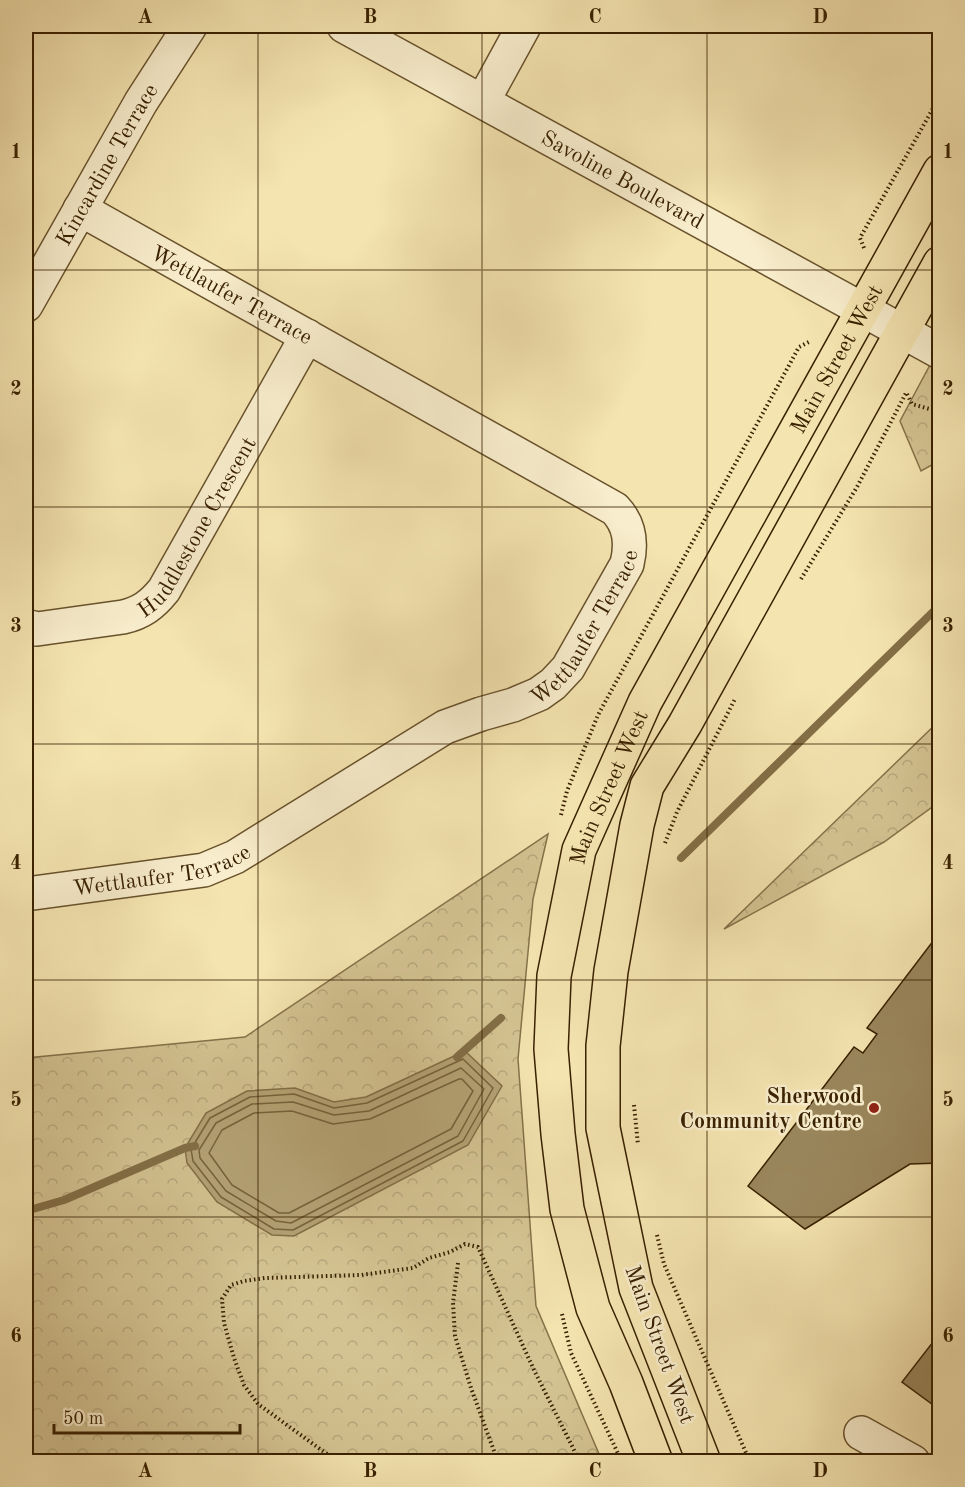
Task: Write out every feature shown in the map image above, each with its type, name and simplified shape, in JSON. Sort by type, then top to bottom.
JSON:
[{"type":"main road","name":"Main Street West","points":[[657,1461],[593,1308],[567,1209],[551,1049],[554,976],[579,850],[645,702],[939,171]]},
{"type":"main road","name":"Main Street West","points":[[704,1461],[636,1288],[603,1128],[603,1046],[611,971],[624,891],[647,786],[685,724],[939,262]]},
{"type":"street","name":"Kincardine Terrace","points":[[26,305],[141,102],[190,26]]},
{"type":"street","name":"Savoline Boulevard","points":[[344,26],[939,352]]},
{"type":"street","points":[[483,101],[524,26]]},
{"type":"street","name":"Wettlaufer Terrace","points":[[26,894],[204,870],[235,857],[445,727],[539,694],[568,668],[627,564],[630,550],[629,532],[623,517],[615,509],[80,209]]},
{"type":"street","name":"Huddlestone Crescent","points":[[26,626],[38,630],[123,617],[136,614],[155,602],[164,590],[307,336]]},
{"type":"street","points":[[861,1433],[913,1461]]},
{"type":"path","points":[[864,248],[860,238],[939,96]]},
{"type":"path","points":[[796,586],[858,487],[906,393],[912,404],[939,412]]},
{"type":"path","points":[[662,852],[676,812],[735,699]]},
{"type":"path","points":[[633,1101],[640,1155]]},
{"type":"path","points":[[655,1229],[664,1264],[750,1461]]},
{"type":"path","points":[[338,1461],[258,1404],[244,1385],[224,1323],[222,1299],[231,1285],[244,1281],[265,1278],[361,1275],[413,1268],[429,1258],[450,1252],[465,1244],[478,1246],[534,1370],[580,1461]]},
{"type":"path","points":[[458,1263],[453,1304],[455,1336],[498,1461]]},
{"type":"green space","points":[[939,348],[939,461],[921,471],[900,421]]},
{"type":"green space","points":[[939,721],[939,802],[884,842],[724,929]]},
{"type":"green space","points":[[548,834],[533,899],[518,1059],[536,1306],[602,1461],[26,1462],[26,1058],[245,1037]]},
{"type":"water","points":[[465,1051],[502,1086],[468,1145],[294,1236],[272,1235],[217,1202],[187,1163],[185,1148],[206,1113],[247,1091],[295,1088],[334,1102],[366,1097]]},
{"type":"building","name":"Sherwood Community Centre","points":[[940,932],[940,1163],[910,1164],[805,1229],[748,1186],[854,1047],[863,1053],[877,1034],[867,1028]]},
{"type":"building","points":[[940,1333],[940,1410],[902,1382]]},
{"type":"waterway","points":[[681,858],[940,605]]},
{"type":"waterway","points":[[457,1057],[501,1018]]},
{"type":"waterway","points":[[26,1211],[64,1200],[185,1148],[195,1146]]},
{"type":"place","name":"Sherwood Community Centre","points":[[874,1108]]}]
